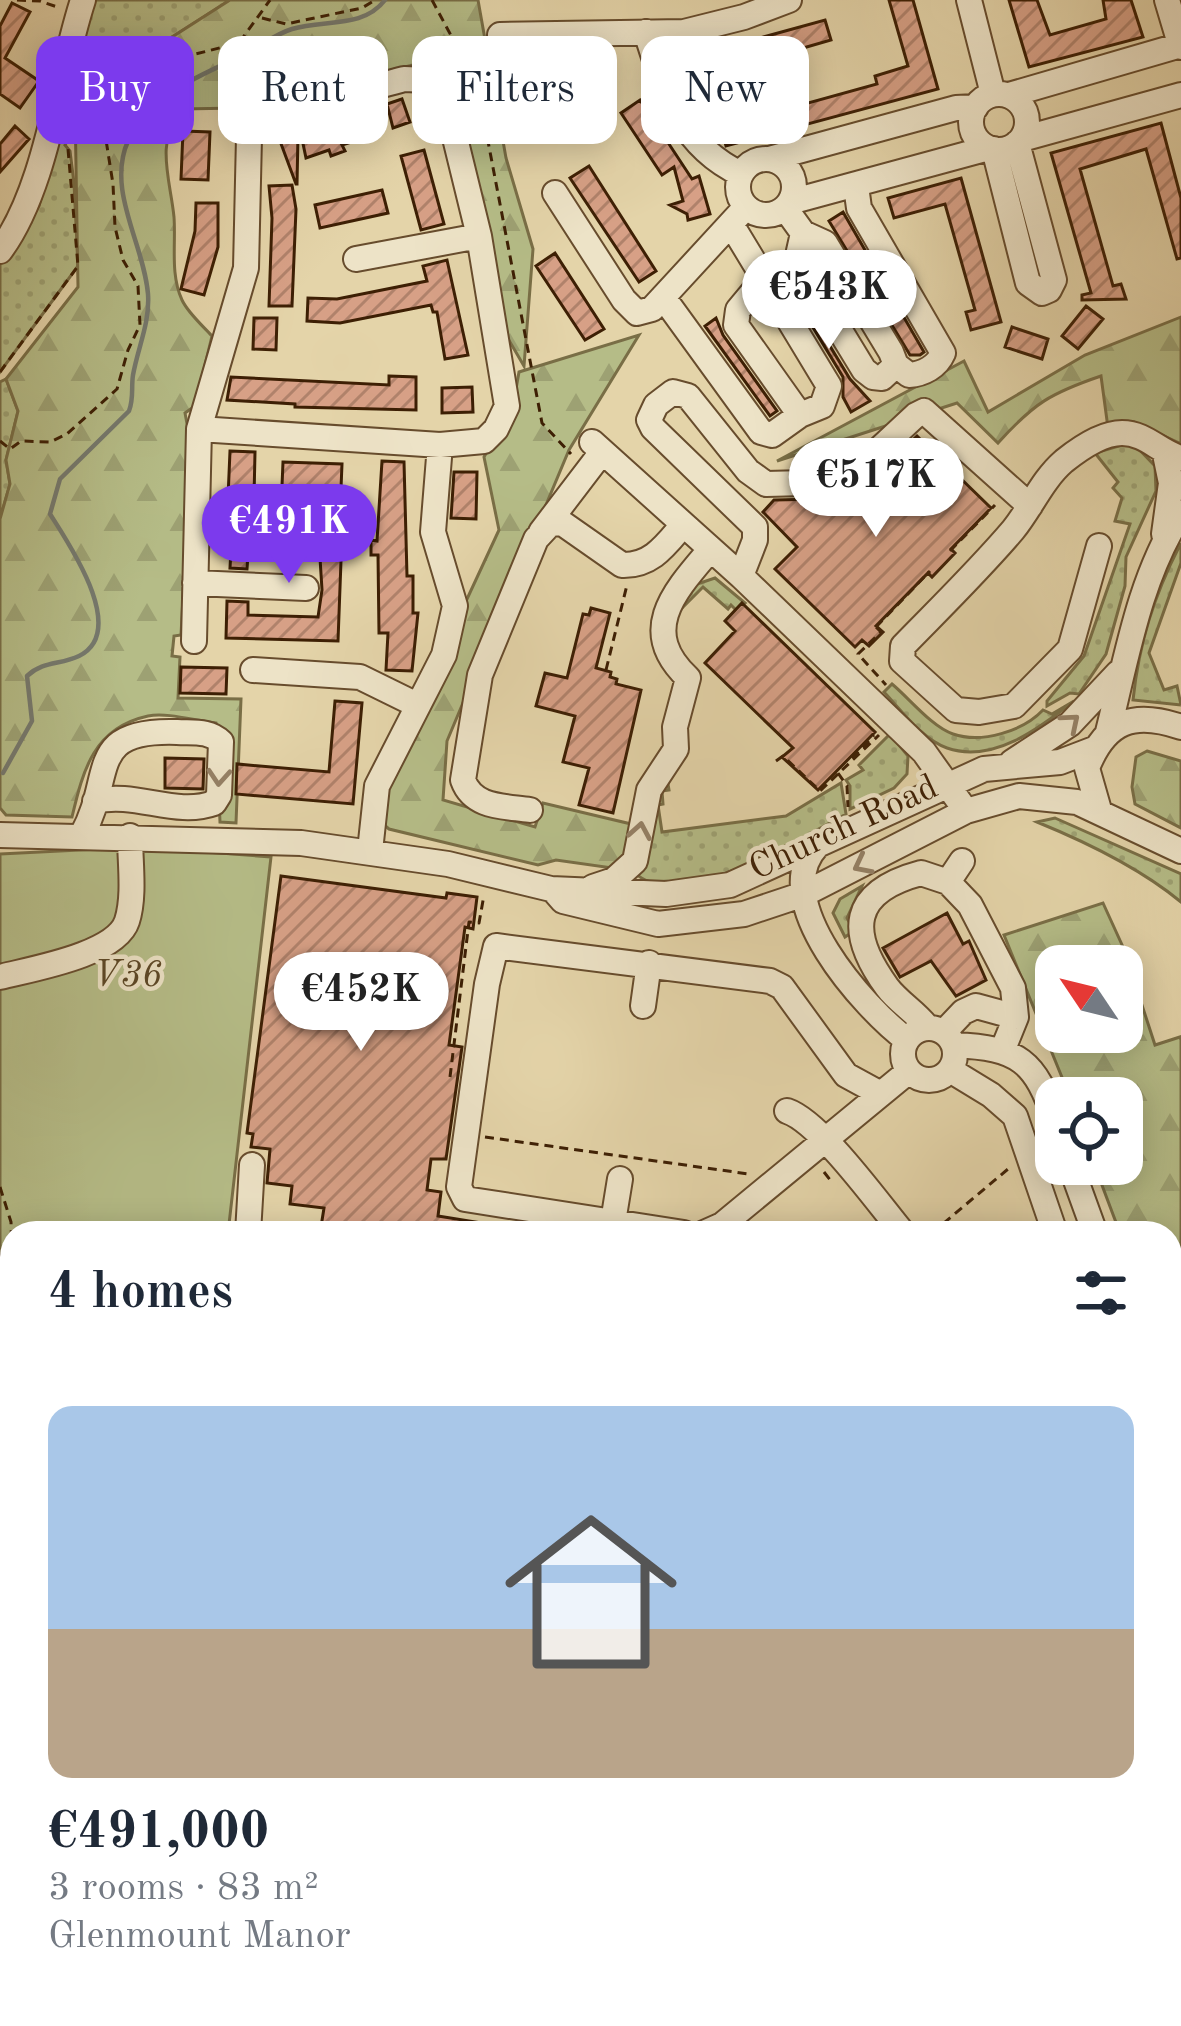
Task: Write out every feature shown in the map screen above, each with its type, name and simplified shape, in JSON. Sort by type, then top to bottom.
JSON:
[{"type":"street","points":[[500,35],[684,32],[789,0]]},
{"type":"street","points":[[969,0],[993,99]]},
{"type":"street","points":[[663,297],[761,432],[772,435],[822,406],[829,386],[763,280],[738,216],[741,174],[753,162],[1181,46],[1167,0]]},
{"type":"street","points":[[0,251],[16,229],[34,182],[81,7]]},
{"type":"street","points":[[646,32],[672,109],[690,137],[708,155],[741,174]]},
{"type":"street","points":[[194,641],[199,428],[246,268],[247,148],[257,129],[308,107],[404,79],[428,80],[443,89],[479,236],[507,406],[496,429],[484,441],[440,445],[199,428]]},
{"type":"street","points":[[555,193],[624,300],[638,314],[652,309],[738,216],[765,216],[787,205],[1181,95]]},
{"type":"street","points":[[993,99],[1025,111],[1026,130],[1005,145]]},
{"type":"street","points":[[993,99],[971,119],[974,133],[1005,145],[1054,280],[1042,293],[1028,283],[1005,145]]},
{"type":"street","points":[[769,159],[783,165],[791,176],[794,189],[787,205]]},
{"type":"street","points":[[787,205],[803,233],[825,243],[896,365],[909,375],[920,374],[943,353],[859,208],[856,186]]},
{"type":"street","points":[[356,259],[479,236]]},
{"type":"street","points":[[763,280],[737,310],[736,325],[800,415]]},
{"type":"street","points":[[741,576],[755,540],[754,526],[650,420],[656,405],[673,392],[688,396],[748,471],[766,484],[844,482],[924,412],[1030,506]]},
{"type":"street","points":[[1100,546],[1074,638],[1061,660],[1015,706],[956,710],[902,661],[900,651],[1016,527],[1061,463],[1088,445],[1116,433],[1151,440],[1173,456],[1163,540]]},
{"type":"street","points":[[370,850],[377,787],[444,655],[455,606],[433,532],[440,445]]},
{"type":"street","points":[[530,810],[477,801],[464,780],[480,674],[536,539],[594,454],[741,576],[845,677],[884,727],[924,752],[966,811]]},
{"type":"street","points":[[1100,810],[1087,768],[1101,740],[1144,587],[1163,540],[1181,513]]},
{"type":"street","points":[[536,539],[550,524],[562,523],[622,565],[632,566],[662,550],[682,526]]},
{"type":"street","points":[[584,889],[614,880],[635,861],[649,790],[676,749],[676,727],[688,678],[670,662],[662,635],[671,596],[709,551]]},
{"type":"street","points":[[195,583],[306,588]]},
{"type":"street","points":[[1009,764],[1082,714],[1123,666]]},
{"type":"street","points":[[253,670],[360,677],[418,705]]},
{"type":"street","name":"Church Road","points":[[0,835],[301,843],[370,850],[551,889],[666,895],[730,885],[946,784],[1009,764],[1060,762],[1131,719],[1157,719],[1181,728]]},
{"type":"street","points":[[82,836],[116,744],[141,730],[215,736],[221,742],[219,795],[214,803],[170,808],[154,800],[95,801]]},
{"type":"street","name":"Church Road","points":[[551,889],[563,901],[658,924],[744,914],[966,811],[1018,796],[1077,802],[1181,851]]},
{"type":"street","points":[[0,977],[94,951],[118,935],[127,922],[130,836]]},
{"type":"street","points":[[819,844],[806,861],[803,887],[820,938],[850,987],[932,1037],[1003,1049],[1038,1077]]},
{"type":"street","points":[[1003,1049],[1016,1017],[1012,988],[955,872],[921,873],[877,892],[859,920],[860,937],[888,988],[1015,1116],[1051,1221]]},
{"type":"street","points":[[730,885],[803,887]]},
{"type":"street","points":[[574,1221],[465,1199],[459,1187],[496,946],[770,981],[782,987],[841,1069],[879,1093]]},
{"type":"street","points":[[643,1006],[649,963]]},
{"type":"street","points":[[932,1037],[929,1080],[909,1071],[903,1056],[976,1006],[1016,1017]]},
{"type":"street","points":[[727,1221],[909,1071]]},
{"type":"street","points":[[787,1111],[804,1119],[824,1139],[893,1221]]},
{"type":"street","points":[[249,1221],[252,1165]]},
{"type":"street","points":[[611,1221],[620,1179]]},
{"type":"street","points":[[1078,1185],[1091,1221]]},
{"type":"path","points":[[16,0],[81,7]]},
{"type":"path","points":[[194,54],[239,43],[270,0]]},
{"type":"path","points":[[260,17],[286,24],[362,8],[375,0]]},
{"type":"path","points":[[431,0],[477,85],[542,423],[594,454]]},
{"type":"path","points":[[0,372],[78,266],[74,183],[65,144]]},
{"type":"path","points":[[0,441],[10,448],[21,441],[50,442],[67,434],[118,388],[140,325],[138,286],[123,260],[116,227],[107,144]]},
{"type":"path","points":[[950,551],[1010,488]]},
{"type":"path","points":[[606,670],[632,566]]},
{"type":"path","points":[[845,677],[858,663],[884,687],[887,683],[858,654],[881,632],[875,627],[930,571]]},
{"type":"path","points":[[918,584],[925,591]]},
{"type":"path","points":[[851,760],[884,727]]},
{"type":"path","points":[[776,761],[783,756],[820,790],[884,727]]},
{"type":"path","points":[[838,773],[847,787],[848,809]]},
{"type":"path","points":[[477,1136],[754,1174]]},
{"type":"path","points":[[946,1221],[1029,1156]]},
{"type":"path","points":[[0,1187],[11,1221]]},
{"type":"green space","points":[[94,0],[230,0],[174,36],[84,36]]},
{"type":"green space","points":[[230,0],[478,0],[484,36],[412,36],[412,65],[388,71],[388,36],[218,36],[218,108],[194,109],[194,36],[174,36]]},
{"type":"green space","points":[[56,144],[66,144],[74,183],[78,266],[0,372],[0,260],[39,206]]},
{"type":"green space","points":[[76,144],[167,144],[178,290],[212,336],[195,406],[185,413],[191,445],[181,635],[174,636],[172,656],[180,657],[178,698],[241,699],[236,823],[220,822],[216,723],[164,715],[129,722],[103,741],[86,768],[72,817],[6,815],[0,808],[0,519],[10,484],[6,460],[18,411],[6,379],[78,287]]},
{"type":"green space","points":[[461,144],[504,144],[533,249],[524,366],[493,313]]},
{"type":"green space","points":[[1181,317],[1181,444],[1134,422],[1108,428],[1101,376],[1044,401],[998,443],[957,403],[777,461],[964,361],[988,412],[1085,355]]},
{"type":"green space","points":[[639,335],[569,450],[447,741],[443,800],[535,827],[543,803],[631,824],[626,853],[612,868],[556,860],[538,865],[389,829],[383,824],[385,776],[499,530],[484,457],[513,406],[519,372]]},
{"type":"green space","points":[[6,379],[18,411],[6,460],[10,484],[0,519],[0,382]]},
{"type":"green space","points":[[1132,442],[1155,466],[1156,491],[1126,557],[1125,586],[1106,654],[1079,694],[1070,693],[1047,706],[1084,656],[1130,524],[1115,521],[1122,498],[1113,488],[1118,482],[1095,453]]},
{"type":"green space","points":[[1181,543],[1181,563],[1149,653],[1164,690],[1177,686],[1181,705],[1133,700],[1149,620]]},
{"type":"green space","points":[[715,578],[745,603],[736,610],[731,605],[728,609],[703,587],[680,605],[697,584]]},
{"type":"green space","points":[[892,684],[937,725],[964,737],[1001,734],[1043,710],[1052,714],[1074,701],[1015,741],[964,752],[938,744],[921,732],[884,692]]},
{"type":"green space","points":[[890,734],[908,756],[907,774],[894,788],[850,809],[846,780],[863,770],[859,765]]},
{"type":"green space","points":[[1147,751],[1181,761],[1181,828],[1135,804],[1136,757]]},
{"type":"green space","points":[[667,778],[669,790],[662,791],[663,804],[658,805],[662,832],[786,816],[841,783],[846,814],[740,867],[680,884],[655,883],[635,873],[651,808]]},
{"type":"green space","points":[[1055,818],[1181,874],[1181,902],[1112,857],[1037,822]]},
{"type":"green space","name":"V36","points":[[140,847],[271,857],[229,1221],[0,1221],[0,854]]},
{"type":"green space","points":[[862,886],[847,918],[854,931],[845,937],[833,913],[840,899]]},
{"type":"green space","points":[[1103,903],[1122,945],[1035,945],[1035,1011],[1004,935]]},
{"type":"green space","points":[[1143,1008],[1155,1045],[1181,1040],[1181,1221],[1115,1221],[1102,1185],[1143,1185],[1143,1077],[1062,1077],[1052,1053],[1143,1053]]},
{"type":"building","points":[[889,0],[913,0],[938,89],[809,124],[809,103],[877,84],[875,76],[908,66]]},
{"type":"building","points":[[1009,0],[1037,0],[1050,35],[1106,19],[1103,0],[1131,0],[1143,37],[1029,67]]},
{"type":"building","points":[[12,3],[30,12],[5,58],[36,79],[20,108],[0,94],[0,26]]},
{"type":"building","points":[[825,20],[831,40],[809,46],[809,36],[767,36]]},
{"type":"building","points":[[402,99],[410,122],[393,128],[388,104]]},
{"type":"building","points":[[640,100],[641,143],[621,113]]},
{"type":"building","points":[[1161,123],[1181,198],[1181,258],[1177,259],[1146,149],[1080,169],[1113,286],[1121,284],[1126,299],[1082,300],[1082,295],[1091,293],[1051,153]]},
{"type":"building","points":[[15,126],[29,139],[0,172],[0,144]]},
{"type":"building","points":[[194,131],[210,132],[208,180],[181,179],[182,144],[194,144]]},
{"type":"building","points":[[281,144],[298,144],[296,184]]},
{"type":"building","points":[[303,144],[345,144],[345,151],[331,156],[329,150],[306,158]]},
{"type":"building","points":[[642,144],[669,144],[692,179],[699,176],[710,214],[688,220],[687,214],[670,205],[683,201],[674,167],[662,175]]},
{"type":"building","points":[[424,150],[444,224],[421,230],[401,156]]},
{"type":"building","points":[[589,166],[656,271],[639,282],[570,178]]},
{"type":"building","points":[[961,178],[1001,322],[971,330],[966,312],[975,310],[945,204],[894,218],[888,198]]},
{"type":"building","points":[[292,185],[296,209],[292,306],[269,306],[269,186]]},
{"type":"building","points":[[382,190],[388,213],[320,228],[315,205]]},
{"type":"building","points":[[196,203],[218,203],[218,247],[204,295],[181,289],[195,231]]},
{"type":"building","points":[[843,212],[924,352],[920,355],[910,355],[829,221]]},
{"type":"building","points":[[555,253],[604,329],[585,340],[536,266]]},
{"type":"building","points":[[781,259],[850,379],[870,401],[851,412],[843,397],[843,377],[774,263]]},
{"type":"building","points":[[447,260],[468,355],[445,359],[437,312],[431,305],[340,323],[307,321],[308,298],[337,299],[427,281],[423,266]]},
{"type":"building","points":[[1086,306],[1103,319],[1078,349],[1062,336]]},
{"type":"building","points":[[254,318],[277,318],[276,350],[253,349]]},
{"type":"building","points":[[716,318],[777,411],[770,416],[705,326]]},
{"type":"building","points":[[1012,327],[1048,339],[1042,359],[1005,347]]},
{"type":"building","points":[[389,376],[416,377],[416,410],[227,400],[231,377],[389,385]]},
{"type":"building","points":[[472,387],[473,412],[442,413],[442,388]]},
{"type":"building","points":[[917,436],[991,508],[951,549],[955,553],[932,577],[928,573],[876,626],[883,632],[869,646],[862,640],[855,647],[775,569],[797,547],[763,512],[774,500],[821,499],[832,510]]},
{"type":"building","points":[[230,451],[255,452],[254,498],[228,498]]},
{"type":"building","points":[[382,461],[404,462],[407,576],[413,576],[413,613],[418,613],[412,671],[386,670],[388,633],[379,633],[378,555],[371,555],[371,540],[377,541]]},
{"type":"building","points":[[283,462],[342,464],[341,488],[282,486]]},
{"type":"building","points":[[454,472],[477,472],[476,519],[451,518]]},
{"type":"building","points":[[232,531],[342,534],[338,641],[226,638],[227,601],[248,602],[248,615],[318,617],[322,590],[320,558],[248,555],[247,569],[230,568]]},
{"type":"building","points":[[742,603],[875,732],[818,790],[782,757],[793,748],[705,663],[735,631],[725,621]]},
{"type":"building","points":[[591,608],[610,613],[596,668],[611,672],[616,684],[641,690],[613,813],[579,805],[589,768],[563,762],[575,716],[536,706],[545,673],[567,678],[583,614],[589,615]]},
{"type":"building","points":[[181,667],[227,668],[226,694],[180,693]]},
{"type":"building","points":[[335,701],[362,703],[353,804],[236,794],[237,764],[329,772]]},
{"type":"building","points":[[165,758],[204,759],[203,789],[165,788]]},
{"type":"building","points":[[281,876],[446,898],[447,893],[477,897],[473,929],[465,927],[449,1045],[462,1047],[446,1159],[431,1159],[427,1190],[441,1192],[438,1216],[469,1221],[322,1221],[324,1208],[290,1204],[292,1186],[267,1183],[270,1149],[251,1147],[253,1134],[247,1133]]},
{"type":"building","points":[[947,913],[963,944],[969,941],[986,980],[956,996],[931,961],[900,977],[883,948]]},
{"type":"waterway","points":[[3,773],[32,721],[27,676],[79,656],[93,644],[98,627],[90,587],[50,514],[60,479],[131,406],[148,294],[121,179],[128,141],[149,110],[193,79],[286,31],[354,19],[385,0]]}]
